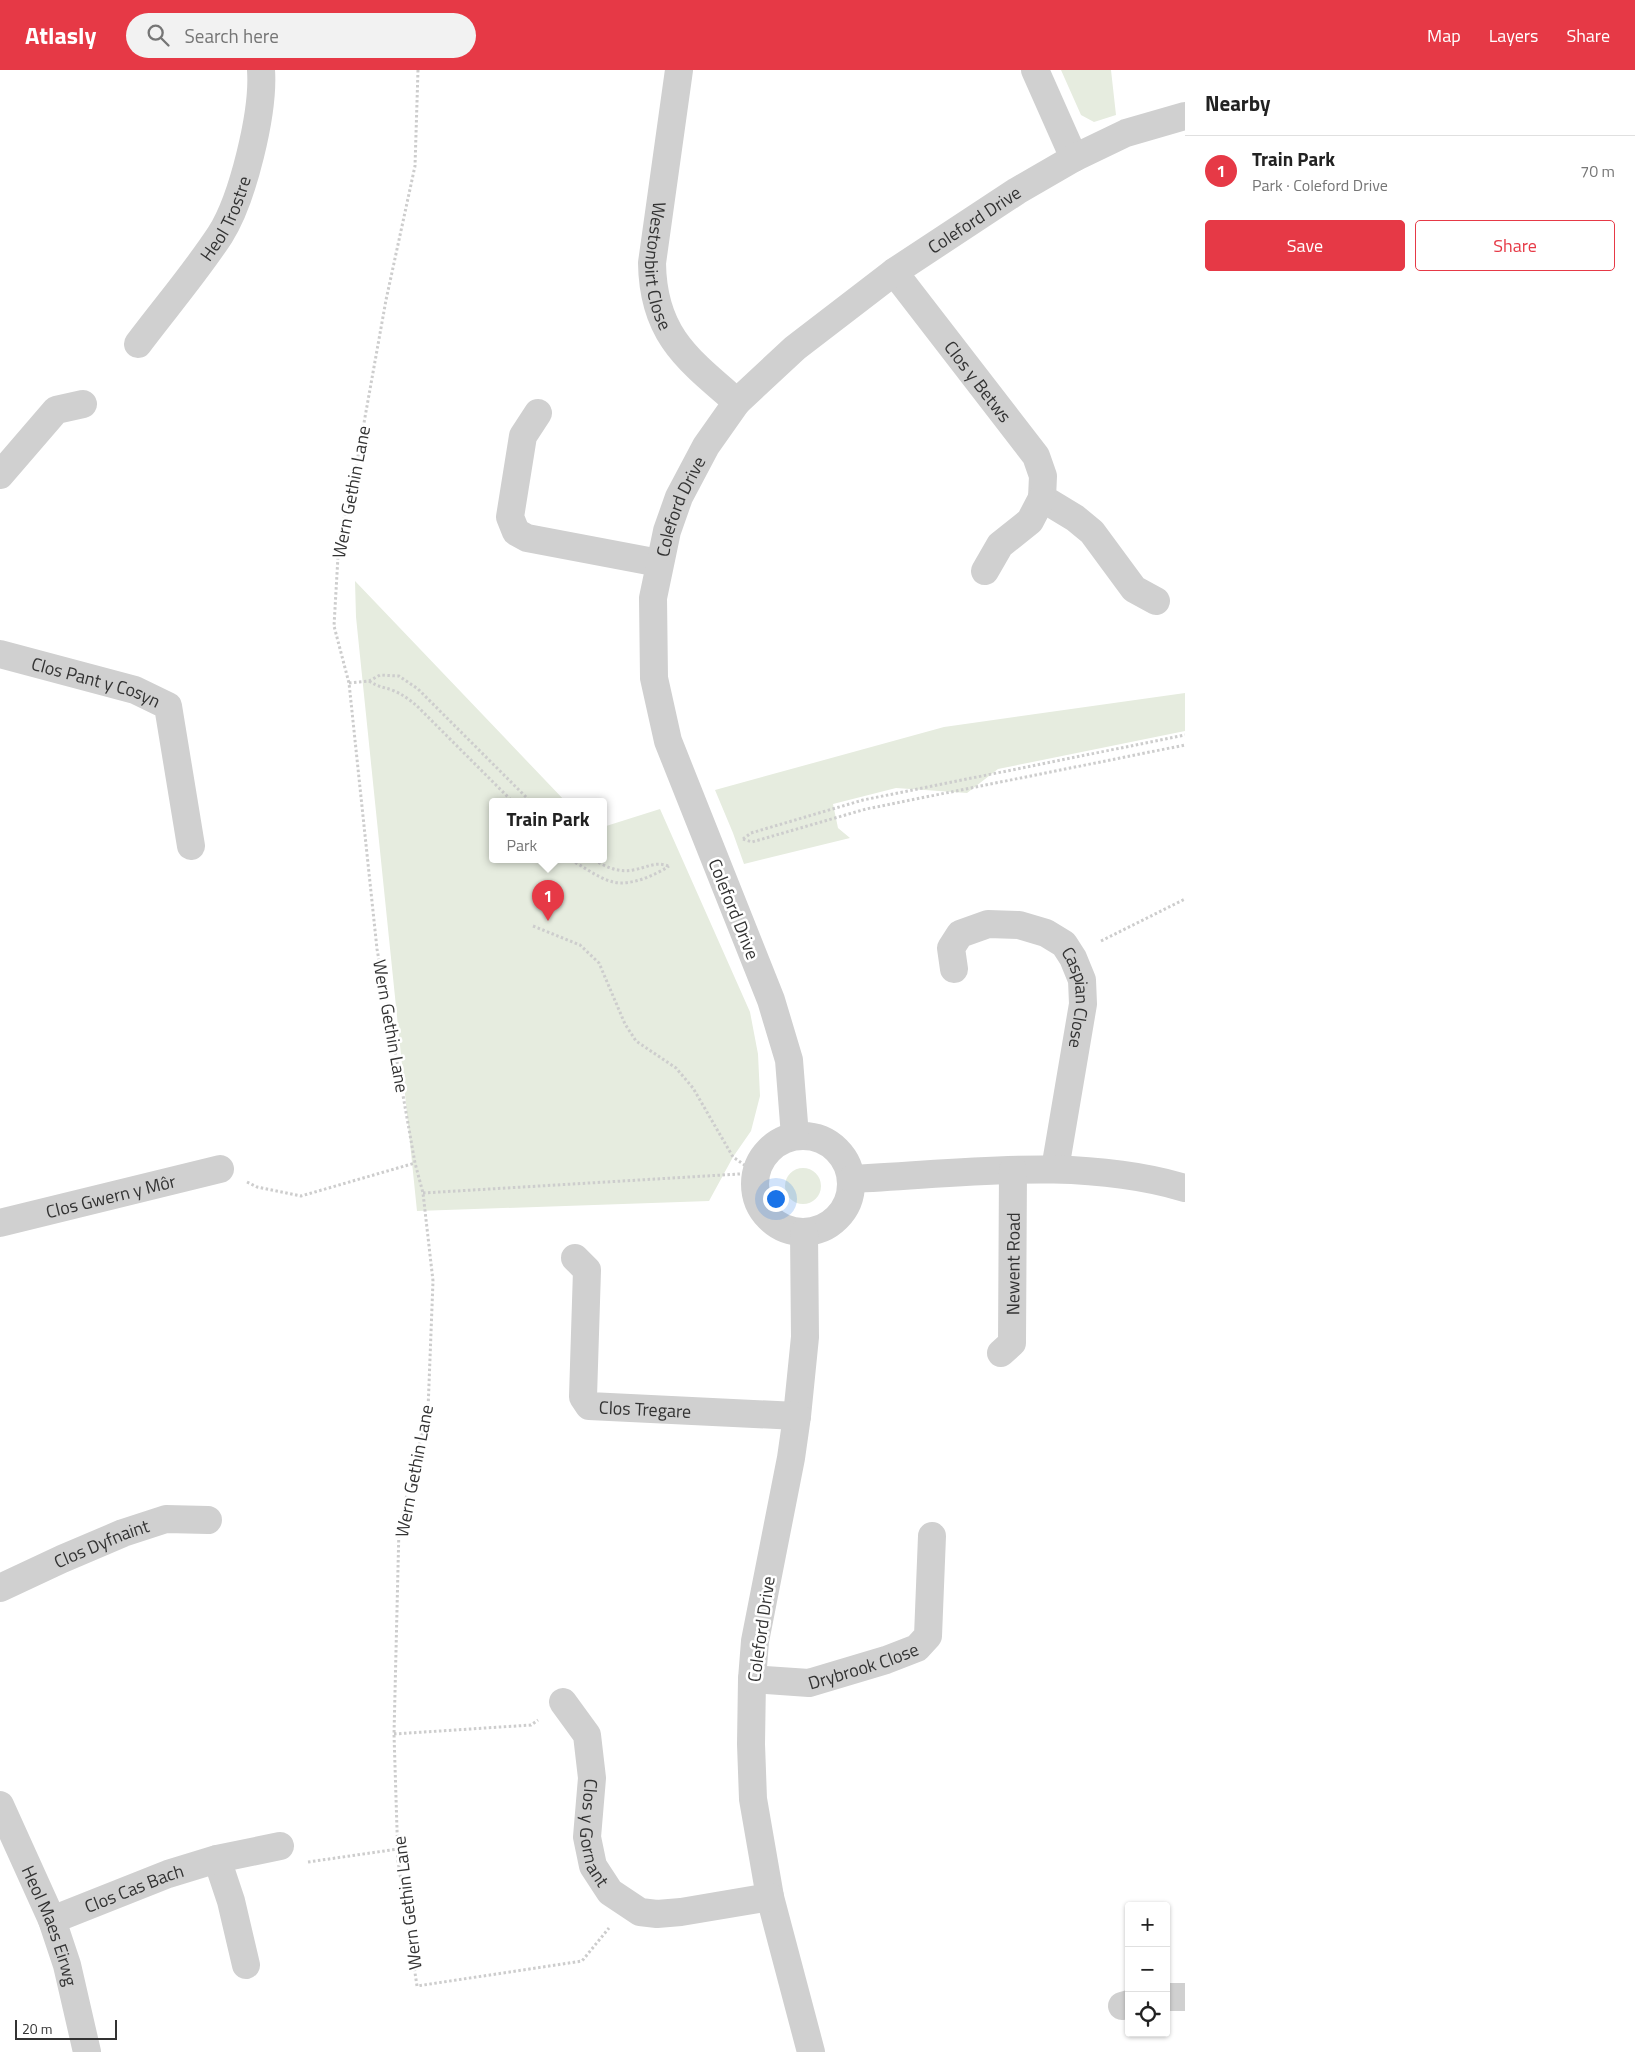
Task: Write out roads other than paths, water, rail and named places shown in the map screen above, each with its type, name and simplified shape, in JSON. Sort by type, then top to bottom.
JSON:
[{"type":"street","name":"Heol Trostre","points":[[138,344],[198,267],[221,233],[239,193],[251,152],[258,117],[261,70]]},
{"type":"street","name":"Westonbirt Close","points":[[679,70],[652,263],[652,286],[660,317],[675,342],[693,363],[737,402]]},
{"type":"street","points":[[1035,70],[1074,158]]},
{"type":"street","name":"Coleford Drive","points":[[795,1136],[789,1060],[771,1000],[668,741],[654,678],[652,598],[667,531],[679,497],[706,446],[737,402],[795,348],[894,272],[1017,191],[1074,158],[1126,134],[1185,116]]},
{"type":"street","name":"Clos y Betws","points":[[894,272],[1036,456],[1043,476],[1042,498],[1030,521],[1000,545],[985,571]]},
{"type":"street","points":[[0,475],[56,410],[83,404]]},
{"type":"street","points":[[538,412],[524,436],[510,517],[516,532],[527,538],[659,563]]},
{"type":"street","points":[[1042,498],[1075,518],[1092,532],[1134,589],[1156,601]]},
{"type":"street","name":"Clos Pant y Cosyn","points":[[0,654],[135,690],[168,706],[191,846]]},
{"type":"street","name":"Caspian Close","points":[[954,969],[951,948],[960,934],[988,924],[1019,925],[1046,932],[1064,944],[1073,958],[1082,980],[1083,1004],[1054,1169]]},
{"type":"street","points":[[795,1136],[812,1136],[833,1145],[847,1163],[852,1179],[850,1196],[843,1211],[832,1224],[821,1229],[804,1232],[788,1230],[772,1222],[761,1209],[756,1193],[754,1184],[756,1173],[766,1152],[779,1142],[795,1136]]},
{"type":"street","name":"Clos Gwern y Môr","points":[[0,1223],[220,1168]]},
{"type":"street","points":[[852,1179],[1054,1169],[1114,1173],[1159,1180],[1185,1188]]},
{"type":"street","name":"Newent Road","points":[[1001,1353],[1012,1343],[1013,1170]]},
{"type":"street","name":"Coleford Drive","points":[[804,1232],[805,1337],[797,1416],[791,1458],[755,1641],[752,1679],[753,1799],[770,1897],[811,2052]]},
{"type":"street","name":"Clos Tregare","points":[[576,1258],[587,1270],[583,1398],[589,1406],[797,1416]]},
{"type":"street","name":"Clos Dyfnaint","points":[[0,1588],[123,1533],[166,1519],[208,1520]]},
{"type":"street","name":"Drybrook Close","points":[[752,1679],[810,1683],[886,1660],[917,1648],[928,1636],[932,1536]]},
{"type":"street","name":"Clos y Gornant","points":[[563,1702],[587,1735],[592,1778],[587,1837],[593,1866],[610,1892],[640,1912],[657,1914],[681,1912],[770,1897]]},
{"type":"street","name":"Heol Maes Eirwg","points":[[0,1805],[52,1920],[68,1964],[79,2050]]},
{"type":"street","name":"Clos Cas Bach","points":[[52,1920],[168,1874],[217,1859],[280,1846]]},
{"type":"street","points":[[217,1859],[231,1901],[246,1965]]},
{"type":"street","points":[[1170,1997],[1185,1997]]},
{"type":"place","name":"Train Park","points":[[548,921]]}]
